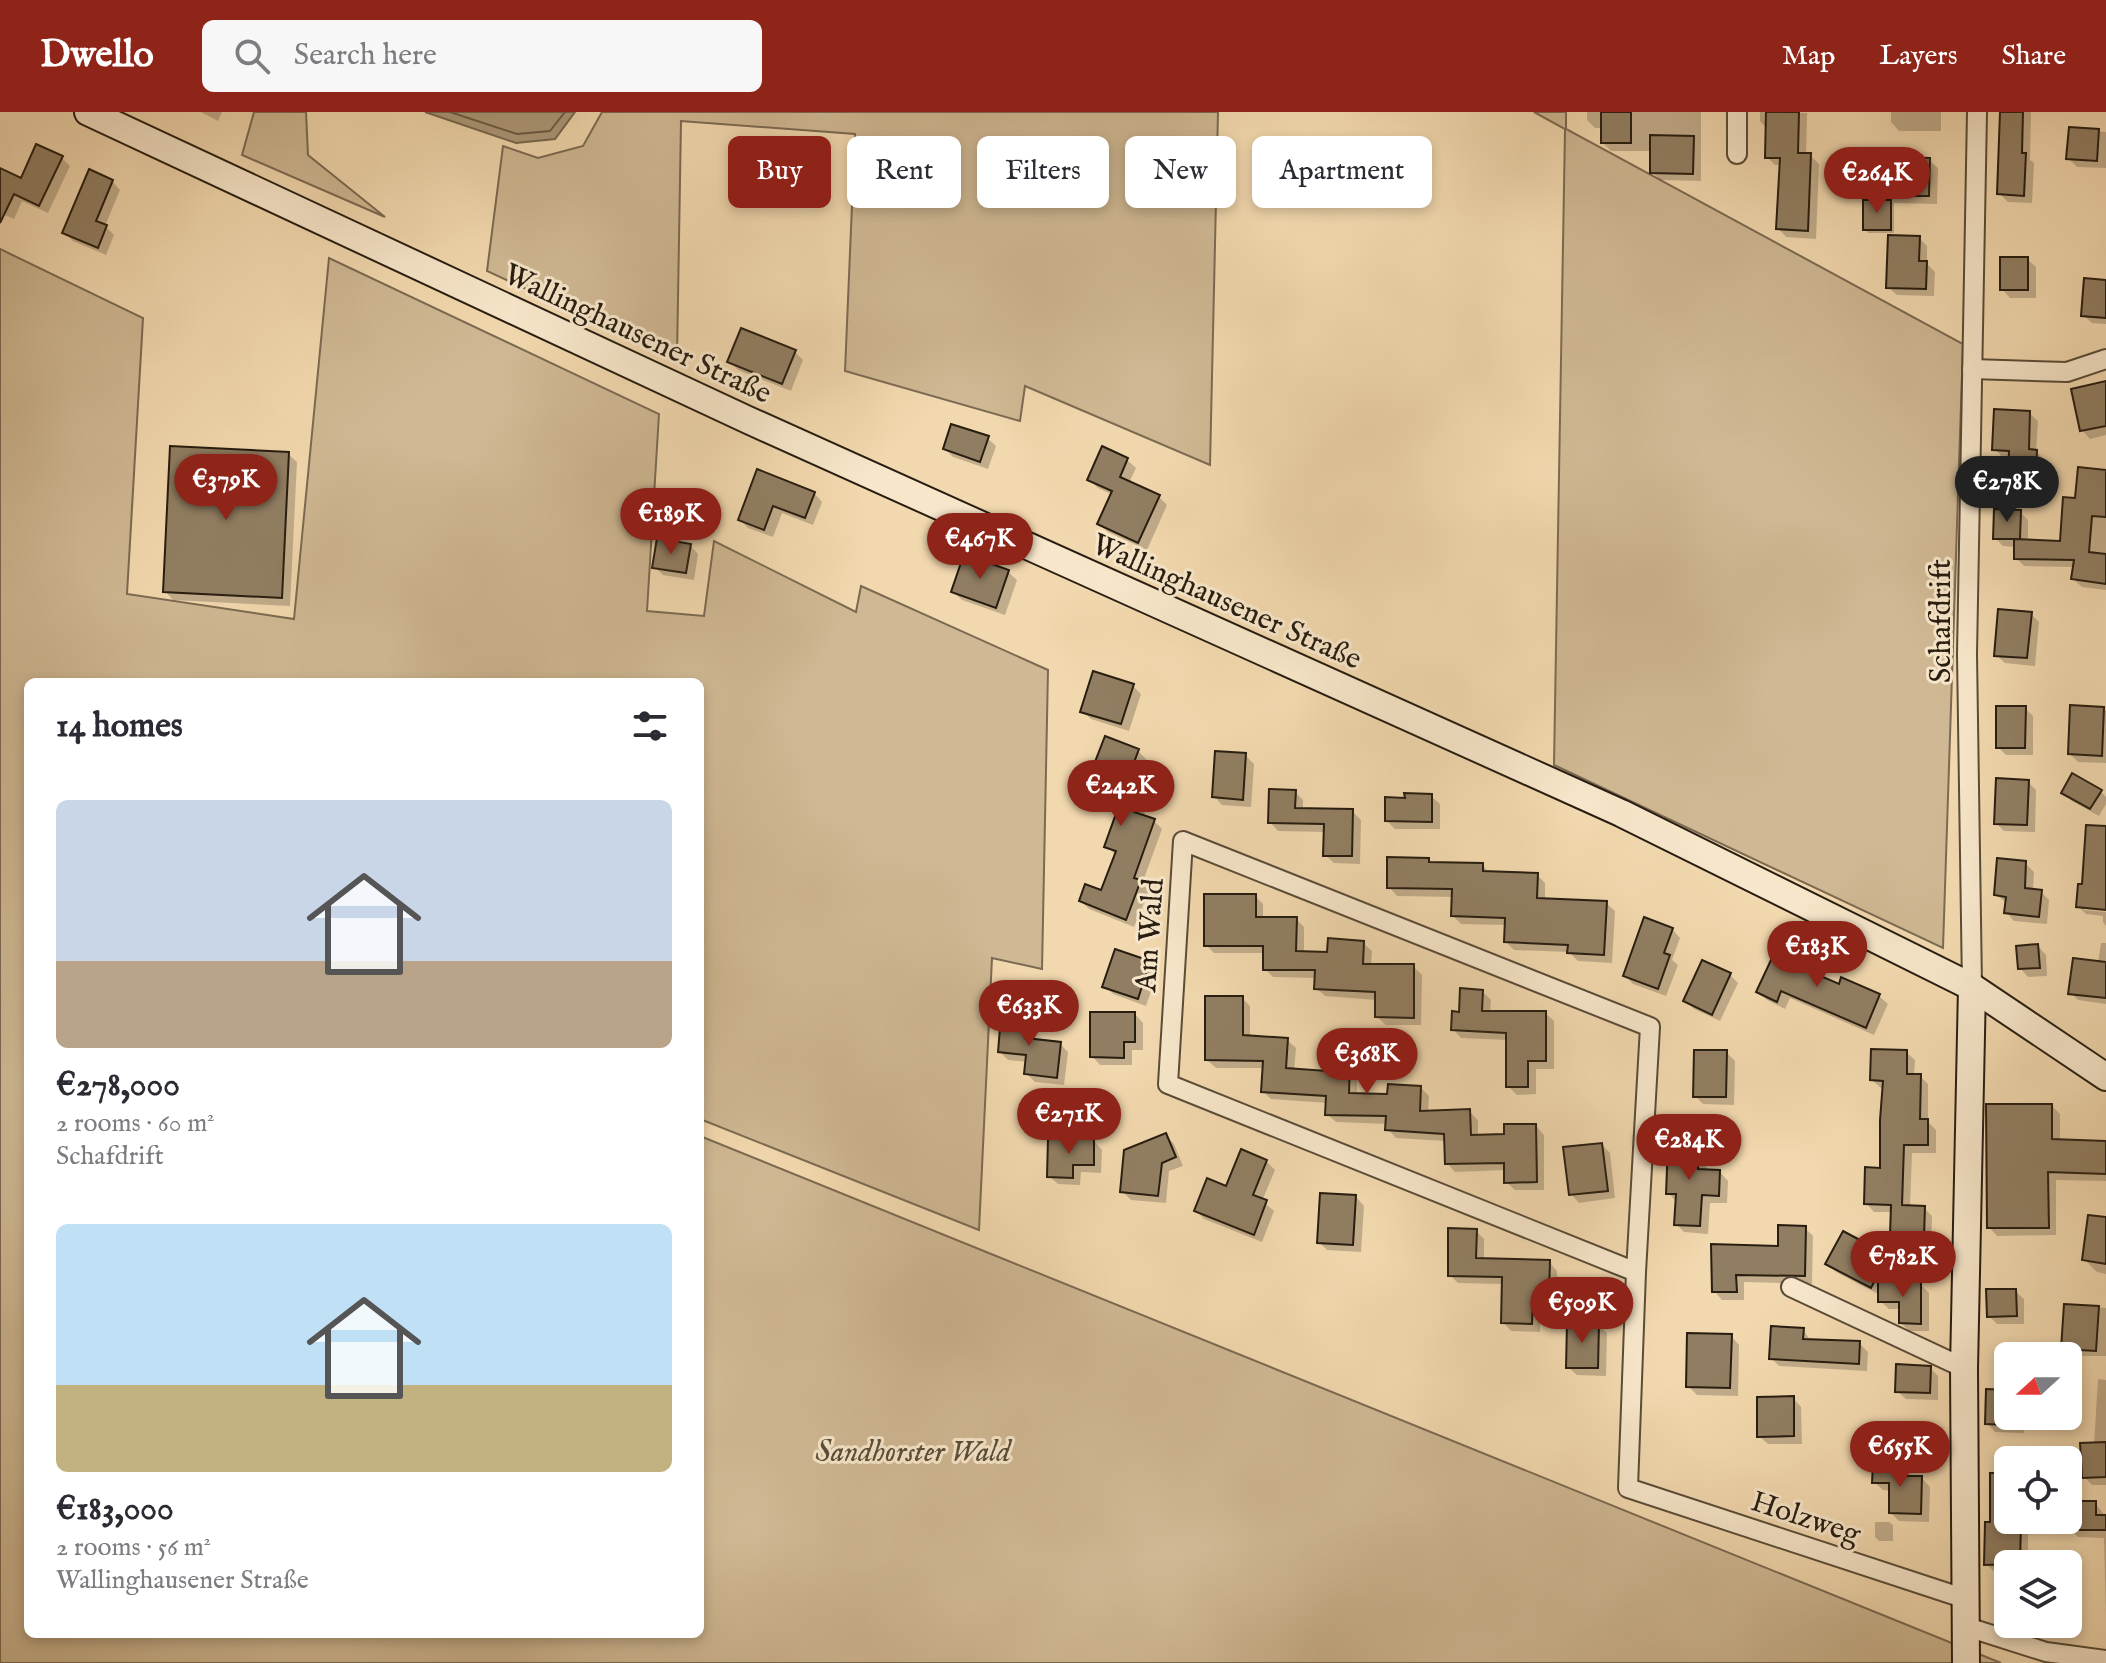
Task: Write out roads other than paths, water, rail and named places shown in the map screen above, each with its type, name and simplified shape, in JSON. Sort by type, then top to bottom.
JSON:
[{"type":"street","name":"Wallinghausener Straße","points":[[88,112],[748,420],[1621,813],[1972,987],[2106,1077]]},
{"type":"street","points":[[1737,112],[1737,154]]},
{"type":"street","name":"Schafdrift","points":[[1972,987],[1967,654],[1977,112]]},
{"type":"street","points":[[1972,369],[2067,372],[2106,359]]},
{"type":"street","name":"Am Wald","points":[[1628,1488],[1650,1027],[1183,841],[1168,1084],[1636,1272]]},
{"type":"street","points":[[1966,1663],[1964,1368],[1972,987]]},
{"type":"street","points":[[1791,1287],[1964,1368]]},
{"type":"street","name":"Holzweg","points":[[1628,1488],[1966,1599]]},
{"type":"street","points":[[1964,1626],[2046,1652],[2106,1660]]},
{"type":"water","points":[[425,112],[575,112],[555,139],[516,143]]},
{"type":"park label","name":"Sandhorster Wald","points":[[913,1451]]}]
